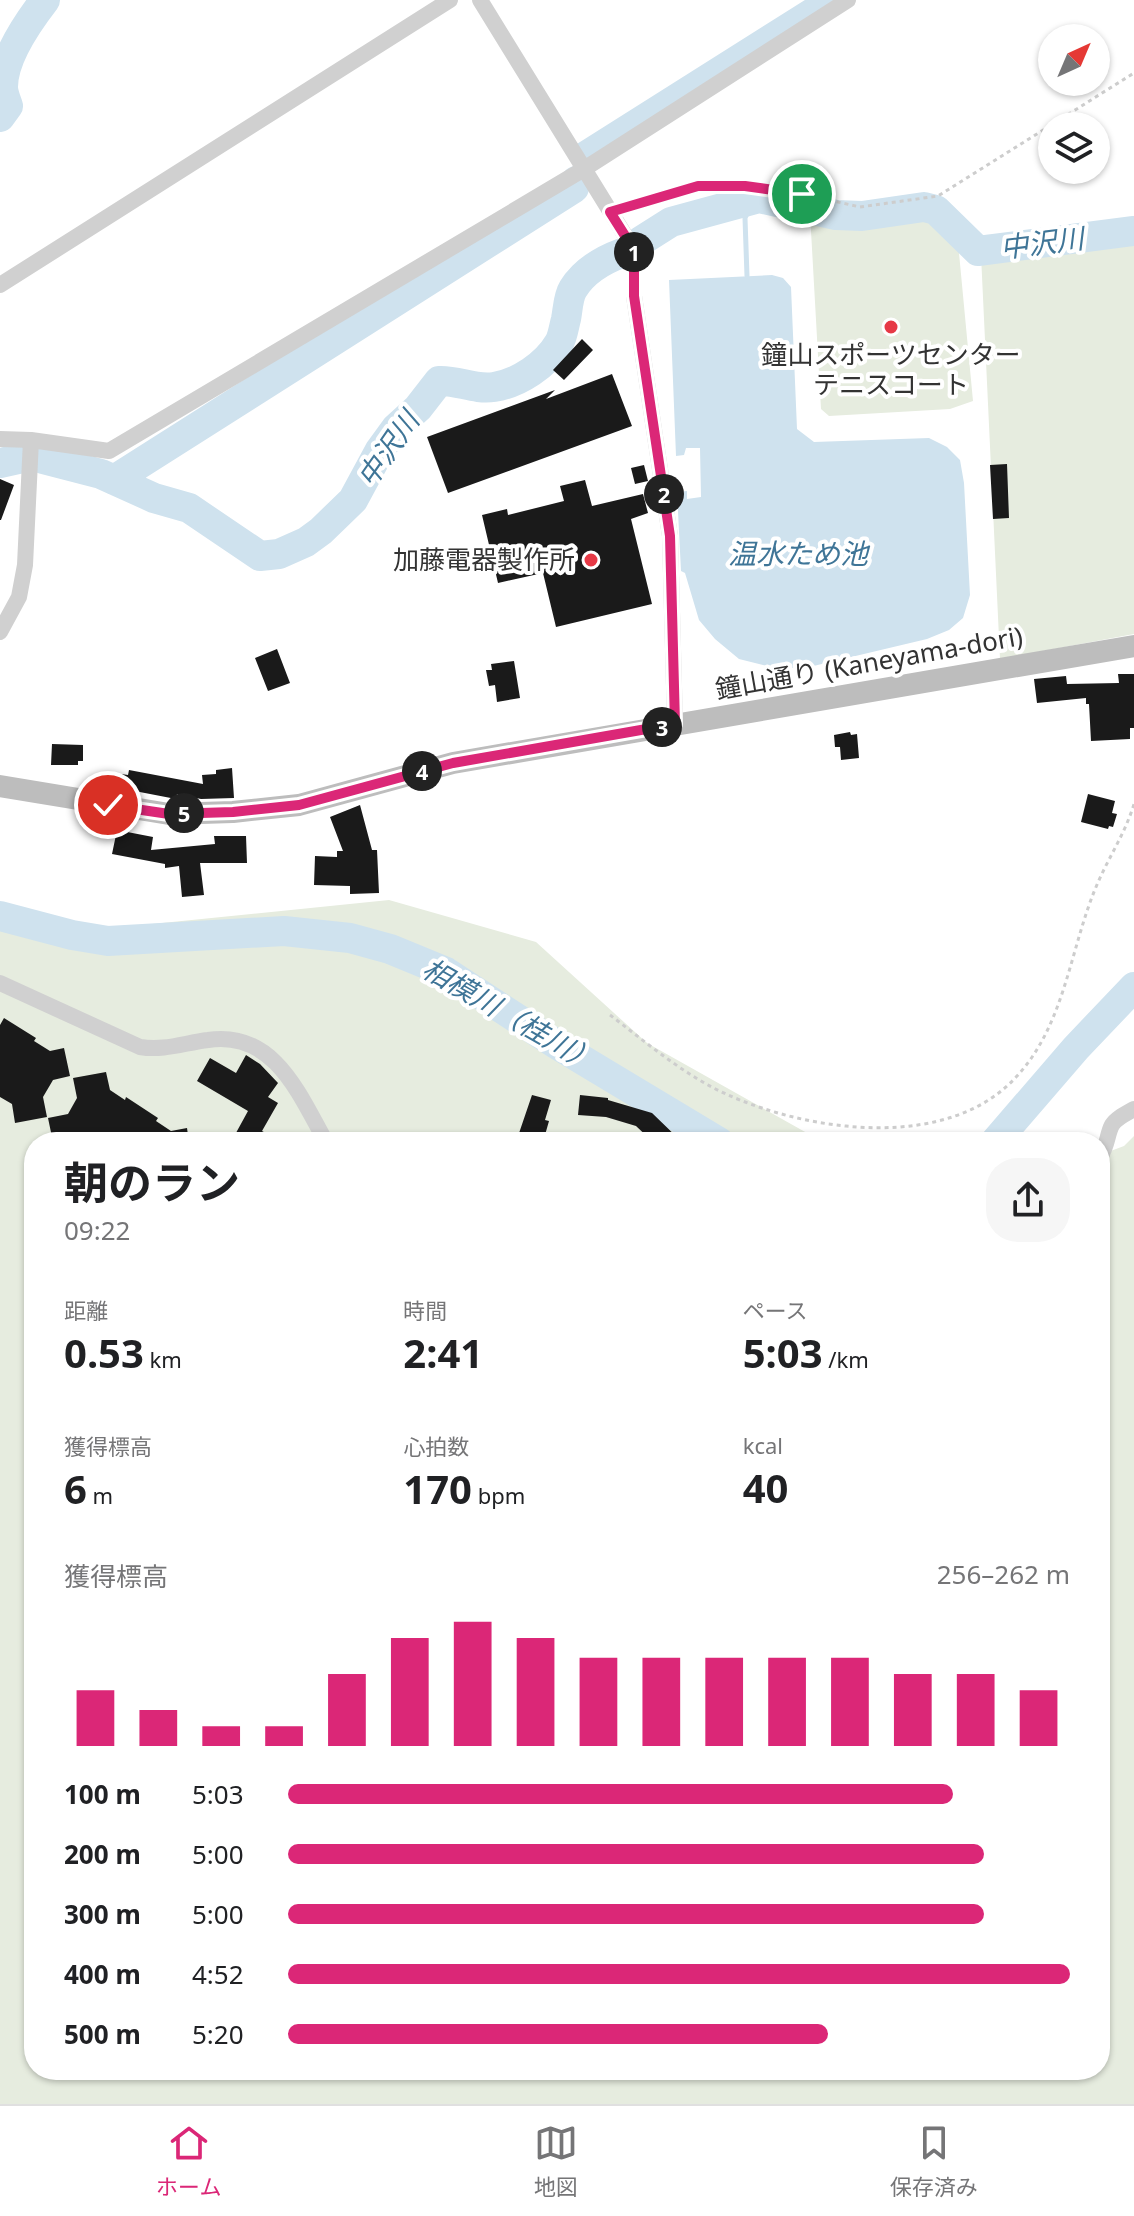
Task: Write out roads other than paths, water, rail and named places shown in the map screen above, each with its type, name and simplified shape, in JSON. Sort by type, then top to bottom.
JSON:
[{"type":"street","points":[[0,285],[450,0]]},
{"type":"street","points":[[480,0],[634,250],[634,296],[670,536],[675,724]]},
{"type":"street","points":[[0,439],[109,451],[584,169],[848,0]]},
{"type":"street","points":[[0,632],[19,597],[25,565],[31,440]]},
{"type":"street","name":"鐘山通り (Kaneyama-dori)","points":[[0,786],[169,814],[267,809],[299,805],[453,763],[1134,646]]},
{"type":"street","points":[[0,983],[140,1047],[157,1050],[208,1039],[239,1039],[275,1061],[291,1080],[320,1132]]},
{"type":"street","points":[[1110,1132],[1114,1122],[1134,1109]]},
{"type":"water","name":"温水ため池","points":[[772,275],[783,278],[791,287],[797,429],[814,442],[929,438],[947,447],[960,460],[970,595],[963,618],[949,630],[927,639],[805,668],[771,667],[739,659],[715,639],[699,620],[685,573],[681,571],[677,492],[687,491],[687,499],[701,497],[700,448],[686,448],[684,455],[676,456],[669,280]]},
{"type":"waterway","name":"中沢川","points":[[0,117],[8,106],[3,87],[7,64],[24,30],[45,0]]},
{"type":"waterway","name":"中沢川","points":[[586,156],[833,0]]},
{"type":"waterway","name":"中沢川","points":[[114,480],[574,188],[576,181]]},
{"type":"waterway","name":"中沢川","points":[[641,241],[671,222],[759,198],[836,215],[862,216],[924,207],[936,210],[978,251],[1134,231]]},
{"type":"waterway","points":[[747,276],[745,218],[754,199]]},
{"type":"waterway","name":"中沢川","points":[[43,459],[101,474],[154,498],[189,508],[260,556],[279,554],[306,542],[353,500],[380,450],[439,381],[494,387],[513,382],[539,366],[560,340],[570,296],[577,283],[594,267],[622,253]]},
{"type":"waterway","name":"中沢川","points":[[0,463],[18,459]]},
{"type":"waterway","name":"相模川（桂川）","points":[[0,916],[108,941],[284,931],[350,938],[390,949],[446,972],[556,1044],[702,1132]]},
{"type":"waterway","name":"相模川（桂川）","points":[[1004,1132],[1134,987]]},
{"type":"place","name":"鐘山スポーツセンター テニスコート","points":[[891,327]]},
{"type":"place","name":"加藤電器製作所","points":[[591,560]]}]
